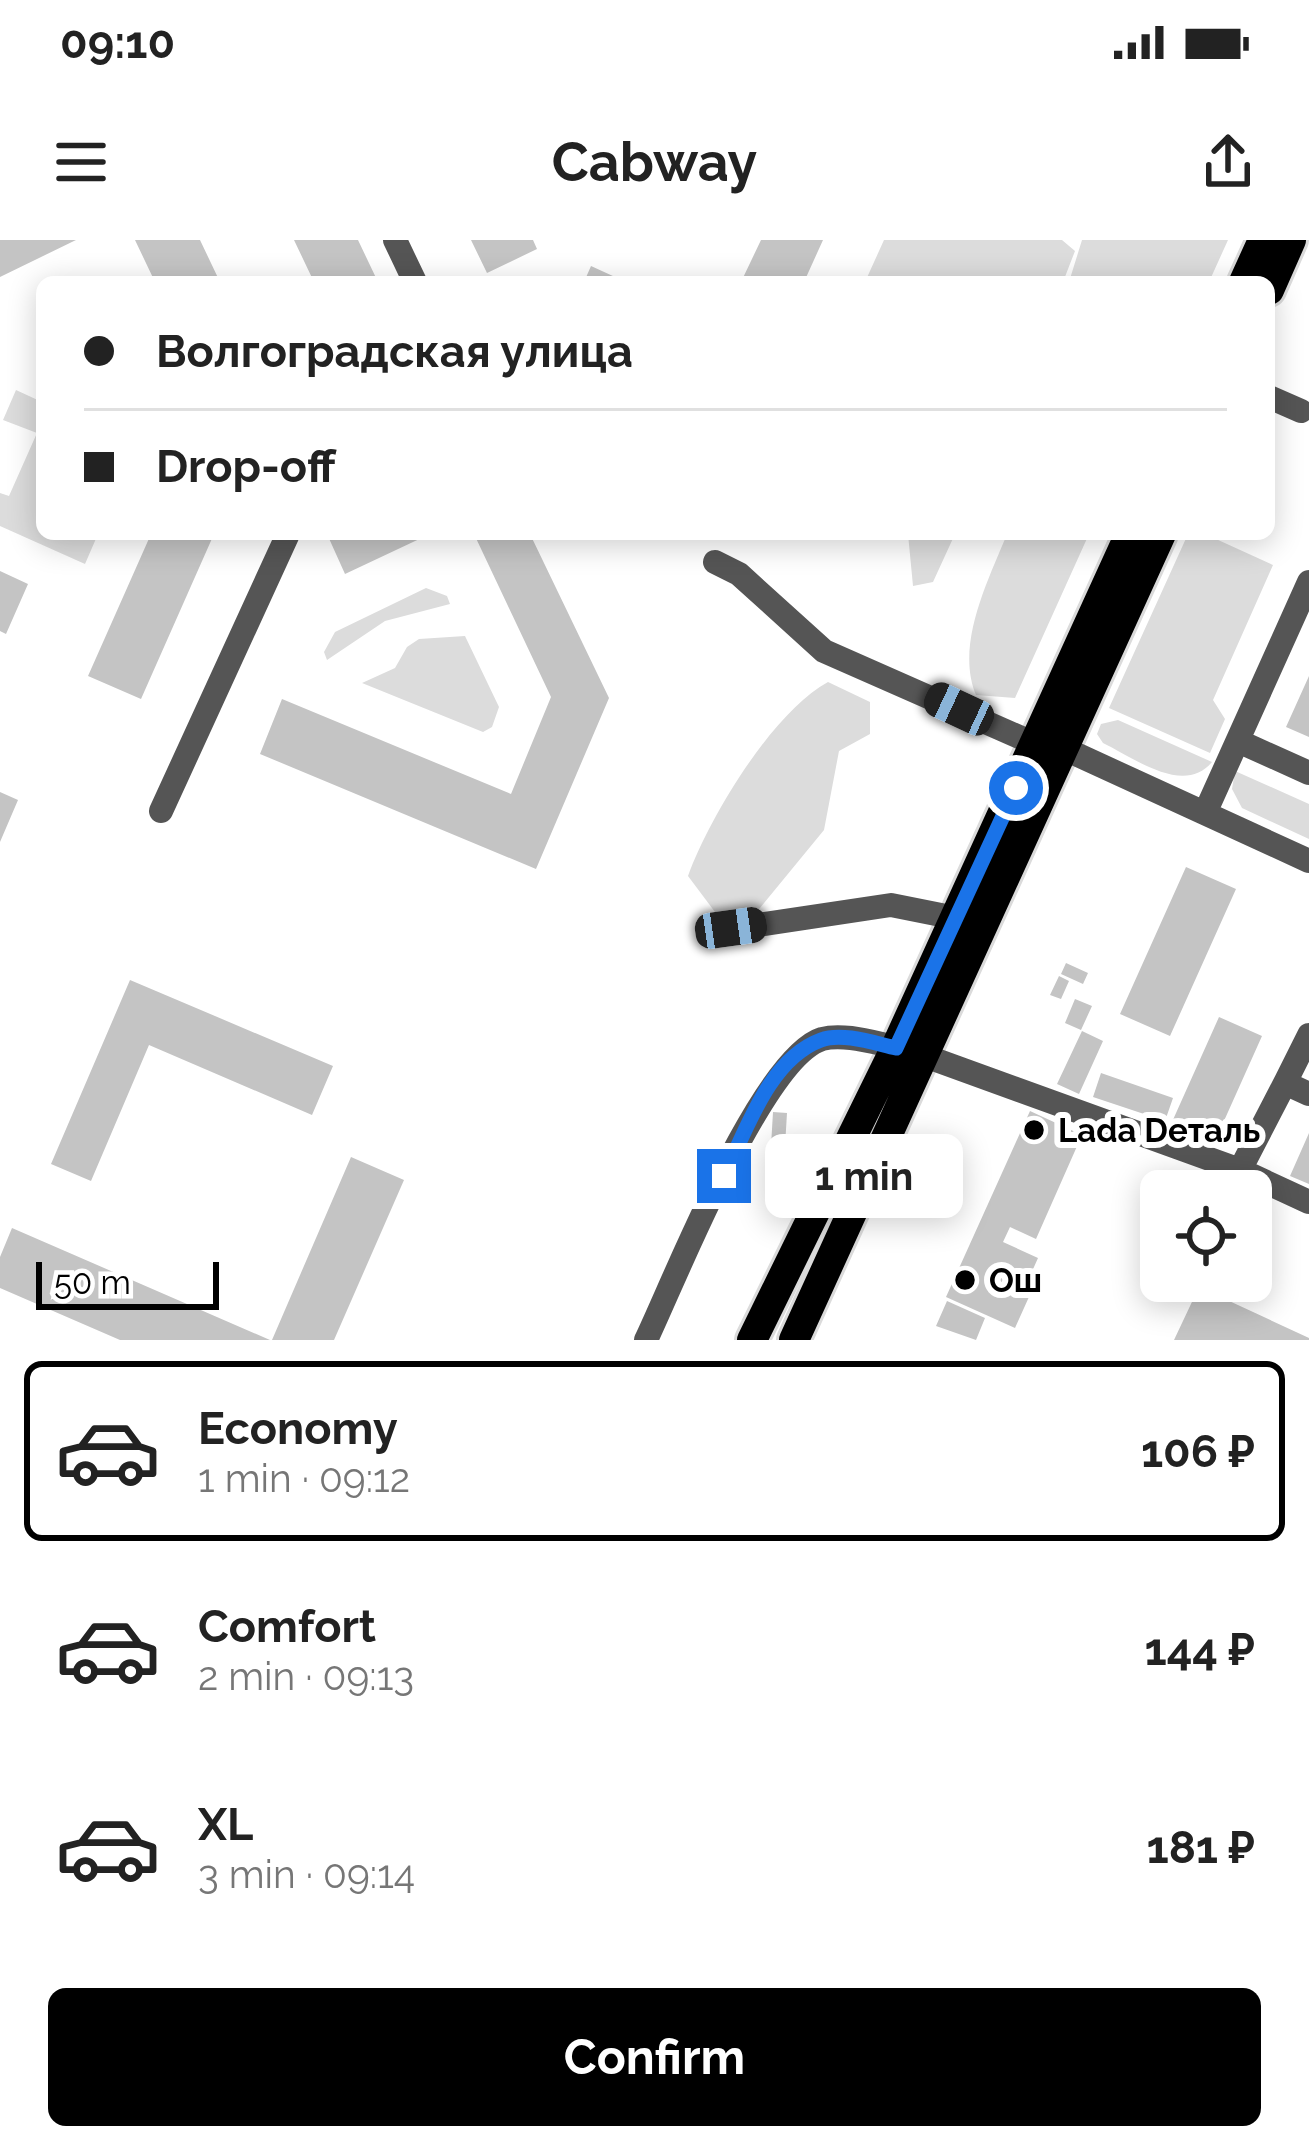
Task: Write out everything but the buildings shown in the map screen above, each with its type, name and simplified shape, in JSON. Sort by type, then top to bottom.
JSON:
[{"type":"main road","points":[[1247,276],[1263,240]]},
{"type":"main road","points":[[1275,276],[1291,240]]},
{"type":"main road","points":[[794,1340],[911,1052],[956,918],[1127,540]]},
{"type":"main road","points":[[752,1340],[911,1052],[1067,749],[1158,540]]},
{"type":"street","points":[[395,240],[412,276]]},
{"type":"street","points":[[1275,400],[1301,411]]},
{"type":"street","points":[[160,811],[285,540]]},
{"type":"street","points":[[715,562],[739,574],[824,651],[1035,744]]},
{"type":"street","points":[[1205,813],[1309,582]]},
{"type":"street","points":[[1238,741],[1309,773]]},
{"type":"street","points":[[1067,749],[1309,861]]},
{"type":"street","points":[[731,928],[890,905],[956,918]]},
{"type":"street","points":[[646,1340],[764,1095],[792,1058],[824,1039],[911,1052],[1240,1170],[1309,1035]]},
{"type":"street","points":[[1285,1083],[1309,1094]]},
{"type":"street","points":[[1272,1185],[1309,1202]]},
{"type":"shaded area","points":[[884,240],[1062,240],[1075,251],[1065,276],[868,276]]},
{"type":"shaded area","points":[[1082,240],[1228,240],[1212,276],[1071,276]]},
{"type":"shaded area","points":[[16,390],[36,399],[36,433],[3,420]]},
{"type":"shaded area","points":[[36,435],[36,540],[95,540],[85,564],[0,526],[0,493],[9,496]]},
{"type":"shaded area","points":[[909,540],[952,540],[933,582],[913,586]]},
{"type":"shaded area","points":[[1005,540],[1086,540],[1015,698],[976,695],[969,655],[983,592]]},
{"type":"shaded area","points":[[1185,540],[1218,540],[1273,565],[1213,700],[1225,719],[1210,753],[1109,708]]},
{"type":"shaded area","points":[[426,588],[447,596],[450,604],[385,621],[327,660],[324,652],[335,632]]},
{"type":"shaded area","points":[[465,636],[499,707],[492,727],[483,732],[362,683],[395,668],[407,647],[419,639]]},
{"type":"shaded area","points":[[828,682],[870,702],[870,734],[839,751],[824,830],[755,914],[715,912],[688,876],[711,825],[765,741]]},
{"type":"shaded area","points":[[1118,720],[1212,762],[1188,775],[1144,765],[1103,743],[1097,734],[1101,724]]},
{"type":"shaded area","points":[[1235,771],[1309,804],[1309,839],[1242,808],[1232,789]]},
{"type":"place","name":"Lada Dеталь","points":[[1034,1130]]},
{"type":"place","name":"Ош","points":[[965,1280]]},
{"type":"route","points":[[724,1176],[764,1095],[792,1058],[824,1039],[896,1048],[1016,788]]}]
